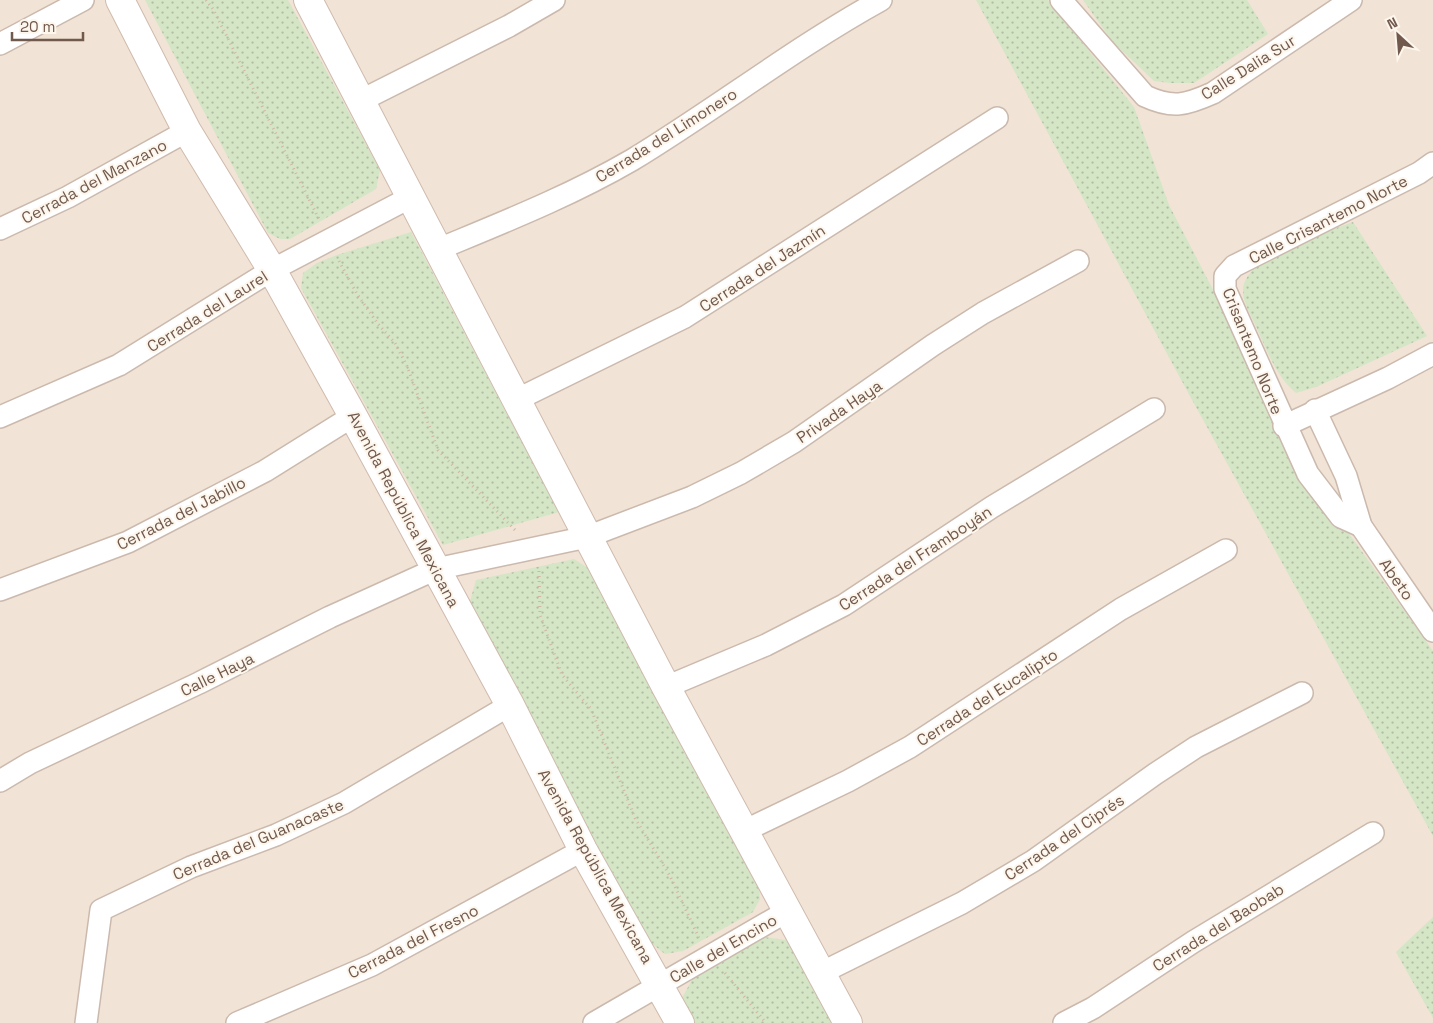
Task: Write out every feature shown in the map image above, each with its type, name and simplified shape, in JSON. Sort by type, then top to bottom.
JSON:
[{"type":"main road","name":"Avenida República Mexicana","points":[[120,0],[187,131],[272,270],[353,416],[510,705],[583,850],[660,984],[680,1023]]},
{"type":"main road","points":[[308,0],[742,832],[848,1023]]},
{"type":"street","points":[[0,44],[83,0]]},
{"type":"street","points":[[360,101],[510,26],[554,0]]},
{"type":"street","name":"Cerrada del Limonero","points":[[439,249],[544,205],[612,170],[685,127],[786,57],[881,0]]},
{"type":"street","name":"Calle Dalia Sur","points":[[1061,0],[1145,96],[1160,104],[1174,106],[1192,102],[1213,93],[1351,0]]},
{"type":"street","name":"Cerrada del Jazmín","points":[[516,400],[685,317],[997,118]]},
{"type":"street","name":"Cerrada del Manzano","points":[[0,229],[68,197],[187,131]]},
{"type":"street","name":"Calle Crisantemo Norte","points":[[1225,276],[1234,266],[1419,172],[1433,163]]},
{"type":"street","name":"Cerrada del Laurel","points":[[0,417],[119,364],[272,270],[411,197]]},
{"type":"street","name":"Privada Haya","points":[[532,548],[587,537],[692,497],[741,473],[794,442],[933,345],[983,313],[1078,261]]},
{"type":"street","name":"Crisantemo Norte","points":[[1225,276],[1225,290],[1284,426],[1308,474],[1341,518],[1361,526]]},
{"type":"street","points":[[1284,426],[1315,410],[1388,378],[1433,354]]},
{"type":"street","name":"Cerrada del Framboyán","points":[[666,687],[766,645],[844,606],[992,507],[1154,409]]},
{"type":"street","points":[[1315,410],[1346,476],[1361,526]]},
{"type":"street","name":"Cerrada del Jabillo","points":[[0,590],[128,542],[265,471],[353,416]]},
{"type":"street","name":"Abeto","points":[[1361,526],[1432,627]]},
{"type":"street","name":"Calle Haya","points":[[0,781],[30,763],[199,683],[330,617],[436,569],[532,548]]},
{"type":"street","name":"Cerrada del Eucalipto","points":[[742,832],[848,781],[910,747],[1121,609],[1226,550]]},
{"type":"street","name":"Cerrada del Ciprés","points":[[821,973],[962,903],[1033,861],[1196,747],[1302,693]]},
{"type":"street","name":"Cerrada del Guanacaste","points":[[86,1023],[101,910],[191,868],[284,832],[344,802],[510,705]]},
{"type":"street","name":"Cerrada del Baobab","points":[[1064,1023],[1093,1008],[1271,893],[1373,833]]},
{"type":"street","name":"Cerrada del Fresno","points":[[237,1023],[372,965],[583,850]]},
{"type":"street","name":"Calle del Encino","points":[[594,1023],[786,912]]},
{"type":"path","points":[[206,0],[217,18],[357,294],[378,324],[395,343],[407,366],[438,450],[532,548],[539,566],[540,615],[562,675],[591,709],[635,818],[670,876],[695,933],[766,1023]]},
{"type":"shaded area","points":[[0,0],[1433,0],[1433,1023],[0,1023]]},
{"type":"green space","points":[[145,0],[288,0],[380,170],[376,189],[290,239],[280,239],[268,233]]},
{"type":"green space","points":[[976,0],[1048,0],[1134,107],[1169,205],[1315,486],[1433,651],[1433,836],[1191,398]]},
{"type":"green space","points":[[1083,0],[1247,0],[1268,34],[1194,83],[1154,81],[1112,41]]},
{"type":"green space","points":[[1353,222],[1427,336],[1316,387],[1296,393],[1283,380],[1247,307],[1243,297],[1246,279],[1256,267],[1270,256],[1306,239]]},
{"type":"green space","points":[[411,232],[559,512],[443,545],[301,288],[303,273],[317,263]]},
{"type":"green space","points":[[574,559],[594,572],[758,877],[760,899],[753,912],[683,951],[665,954],[646,939],[469,605],[476,580]]},
{"type":"green space","points":[[1433,917],[1433,1018],[1396,952]]},
{"type":"green space","points":[[764,937],[786,940],[798,952],[836,1023],[691,1023],[682,998],[693,978]]}]
